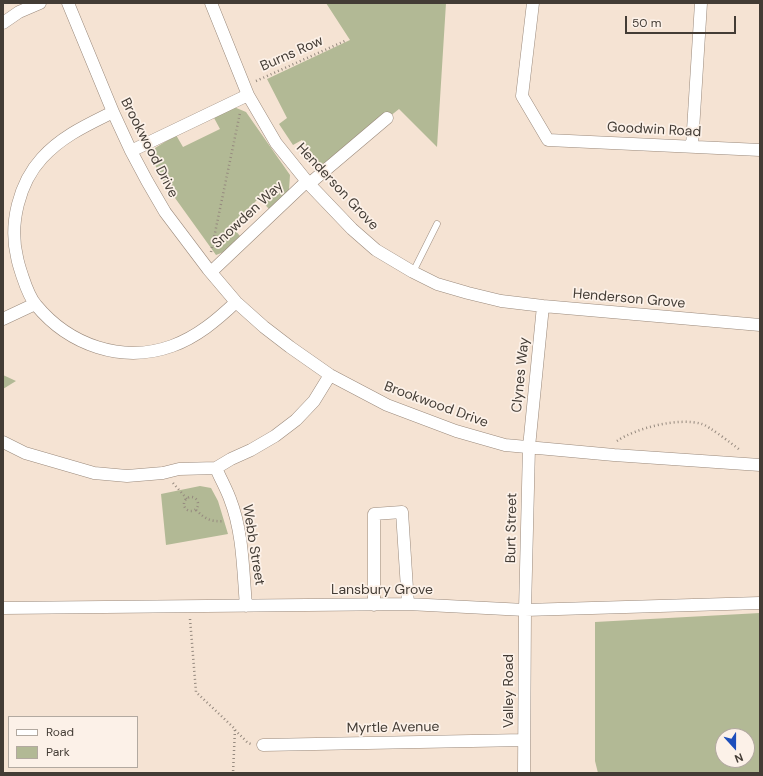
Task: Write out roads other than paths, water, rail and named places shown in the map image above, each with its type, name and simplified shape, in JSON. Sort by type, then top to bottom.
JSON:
[{"type":"street","points":[[3,22],[19,12],[40,3]]},
{"type":"street","name":"Brookwood Drive","points":[[68,3],[113,112],[131,151],[165,212],[209,270],[236,302],[264,327],[290,347],[330,374],[387,405],[456,431],[505,445],[599,454],[760,465]]},
{"type":"street","name":"Henderson Grove","points":[[211,3],[245,93],[276,143],[308,183],[357,234],[376,250],[413,272],[438,284],[501,301],[760,325]]},
{"type":"street","name":"Goodwin Road","points":[[533,3],[522,96],[548,140],[760,150]]},
{"type":"street","points":[[692,146],[701,3]]},
{"type":"street","points":[[131,151],[245,93]]},
{"type":"street","points":[[113,112],[75,131],[57,143],[31,172],[24,188],[17,208],[14,231],[16,257],[24,282],[34,304],[57,326],[70,335],[93,347],[117,352],[137,352],[171,346],[194,336],[216,321],[236,302]]},
{"type":"street","name":"Snowden Way","points":[[209,270],[308,183],[387,118]]},
{"type":"street","points":[[3,319],[34,304]]},
{"type":"street","name":"Clynes Way","points":[[529,447],[543,306]]},
{"type":"street","points":[[3,442],[25,454],[94,473],[127,476],[163,473],[179,469],[216,468],[275,436],[296,420],[314,401],[330,374]]},
{"type":"street","name":"Burt Street","points":[[525,610],[529,447]]},
{"type":"street","name":"Webb Street","points":[[216,468],[230,499],[236,520],[242,555],[246,606]]},
{"type":"street","points":[[374,605],[374,514],[402,512],[408,604]]},
{"type":"street","name":"Lansbury Grove","points":[[3,608],[408,604],[525,610],[760,603]]},
{"type":"street","name":"Valley Road","points":[[524,773],[525,610]]},
{"type":"street","name":"Myrtle Avenue","points":[[263,745],[524,740]]},
{"type":"lane","points":[[413,272],[437,224]]}]
